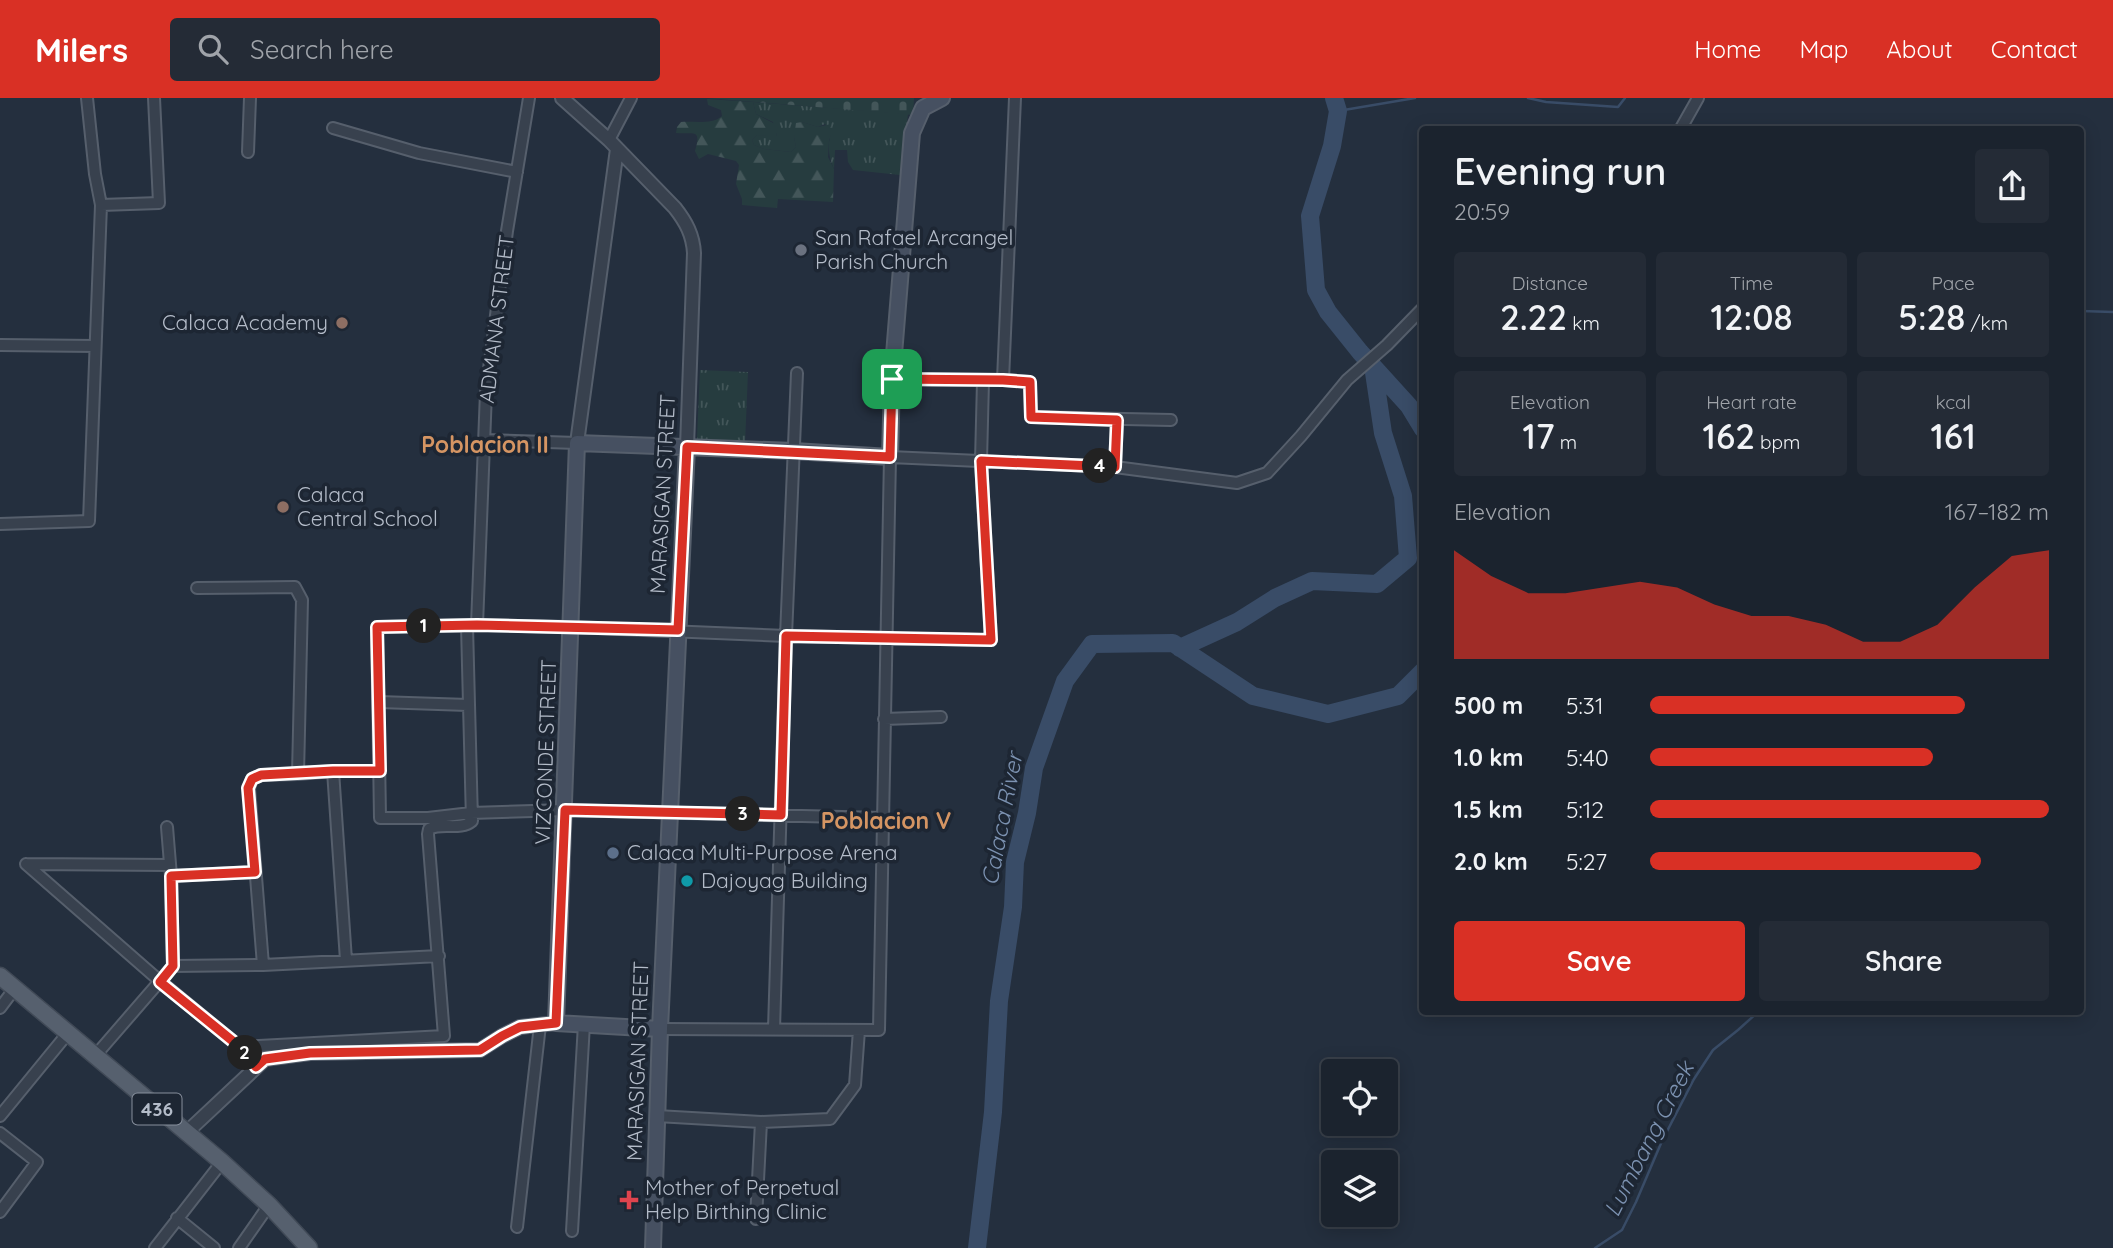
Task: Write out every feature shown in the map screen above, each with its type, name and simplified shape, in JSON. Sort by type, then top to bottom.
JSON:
[{"type":"main road","points":[[578,443],[890,457],[892,379],[912,133],[923,108],[942,98]]},
{"type":"main road","name":"VIZCONDE STREET","points":[[556,1023],[578,443]]},
{"type":"main road","name":"MARASIGAN STREET","points":[[653,1248],[660,1029],[687,447]]},
{"type":"main road","name":"436","points":[[0,976],[222,1162],[269,1205],[309,1248]]},
{"type":"main road","points":[[556,1023],[660,1029]]},
{"type":"street","points":[[0,524],[89,521],[101,205],[87,98]]},
{"type":"street","points":[[101,205],[159,203],[154,98]]},
{"type":"street","points":[[248,152],[250,98]]},
{"type":"street","name":"ADMANA STREET","points":[[471,813],[468,705],[486,392],[507,231],[529,98]]},
{"type":"street","name":"MARASIGAN STREET","points":[[562,98],[675,208],[685,220],[692,239],[694,253],[687,447]]},
{"type":"street","points":[[613,145],[631,98]]},
{"type":"street","points":[[1003,380],[1015,98]]},
{"type":"street","points":[[1682,126],[1698,98]]},
{"type":"street","points":[[333,128],[419,153],[517,172]]},
{"type":"street","name":"VIZCONDE STREET","points":[[578,443],[613,145]]},
{"type":"street","points":[[660,1029],[879,1030],[890,457],[1115,467],[1237,483],[1267,473],[1348,380],[1419,311]]},
{"type":"street","points":[[0,345],[95,346]]},
{"type":"street","points":[[774,1029],[797,373]]},
{"type":"street","points":[[892,379],[1030,382],[1031,417],[1171,420]]},
{"type":"street","points":[[882,818],[565,810],[380,818],[377,627],[571,627],[786,636],[991,640],[981,461],[983,381]]},
{"type":"street","points":[[1115,467],[1117,420]]},
{"type":"street","points":[[484,440],[578,443]]},
{"type":"street","points":[[197,588],[295,587],[302,600],[298,774]]},
{"type":"street","points":[[379,702],[468,705]]},
{"type":"street","points":[[884,719],[941,717]]},
{"type":"street","points":[[333,771],[346,960]]},
{"type":"street","points":[[263,965],[248,788],[252,779],[261,775],[380,771]]},
{"type":"street","points":[[240,1047],[444,1036],[429,830],[433,826],[469,824],[472,821],[471,813]]},
{"type":"street","points":[[95,1056],[173,966],[171,870],[167,827]]},
{"type":"street","points":[[255,872],[26,864],[160,982],[240,1047],[256,1067]]},
{"type":"street","points":[[173,966],[263,965],[439,956]]},
{"type":"street","points":[[0,1009],[15,988]]},
{"type":"street","points":[[186,1133],[265,1059],[310,1053],[480,1050],[520,1027],[556,1023]]},
{"type":"street","points":[[572,1231],[584,1024]]},
{"type":"street","points":[[517,1227],[540,1025]]},
{"type":"street","points":[[657,1116],[761,1122],[830,1119],[855,1086],[859,1030]]},
{"type":"street","points":[[0,1116],[68,1032]]},
{"type":"street","points":[[755,1219],[761,1122]]},
{"type":"street","points":[[0,1133],[37,1162],[0,1212]]},
{"type":"street","points":[[155,1248],[222,1162]]},
{"type":"street","points":[[239,1248],[269,1205]]},
{"type":"street","points":[[177,1218],[215,1248]]},
{"type":"green space","points":[[707,98],[914,98],[913,115]]},
{"type":"green space","points":[[707,99],[753,102],[756,114],[775,124],[777,137],[757,135],[752,140],[754,145],[764,149],[791,152],[796,147],[796,123],[818,127],[831,124],[833,130],[829,140],[828,157],[834,169],[833,202],[778,199],[777,208],[742,205],[736,184],[739,165],[736,161],[708,154],[699,159],[695,151],[697,135],[676,133],[681,122],[708,122],[722,116],[721,110],[708,105]]},
{"type":"green space","points":[[753,102],[908,114],[900,175],[853,170],[848,162],[847,150],[835,150],[834,169],[829,150],[832,130],[825,124],[818,127],[802,122],[794,137],[796,147],[791,152],[754,145],[752,140],[757,135],[777,136],[773,122],[756,114]]},
{"type":"green space","points":[[700,370],[748,372],[745,444],[700,443],[697,438]]},
{"type":"waterway","name":"Calaca River","points":[[1334,98],[1338,111],[1332,146],[1310,216],[1316,290],[1328,312],[1409,406],[1419,422]]},
{"type":"waterway","points":[[1338,111],[1415,98]]},
{"type":"waterway","points":[[1528,98],[1546,102],[1618,107],[1625,98]]},
{"type":"waterway","name":"Lumbang Creek","points":[[2084,311],[2113,312]]},
{"type":"waterway","points":[[1180,648],[1237,622],[1275,598],[1312,581],[1377,584],[1408,558],[1403,496],[1383,433],[1373,366]]},
{"type":"waterway","name":"Calaca River","points":[[977,1248],[993,1112],[999,1001],[1013,907],[1015,862],[1034,768],[1065,681],[1092,644],[1173,643],[1253,696],[1328,714],[1398,696],[1419,675]]},
{"type":"waterway","name":"Lumbang Creek","points":[[1595,1248],[1622,1230],[1662,1141],[1694,1079],[1713,1050],[1755,1015]]},
{"type":"place","name":"San Rafael Arcangel Parish Church","points":[[801,250]]},
{"type":"place","name":"Calaca Academy","points":[[342,323]]},
{"type":"place","name":"Calaca Central School","points":[[283,507]]},
{"type":"place","name":"Calaca Multi-Purpose Arena","points":[[613,853]]},
{"type":"place","name":"Dajoyag Building","points":[[687,881]]},
{"type":"place","name":"Mother of Perpetual Help Birthing Clinic","points":[[629,1200]]},
{"type":"district","name":"Poblacion II","points":[[485,445]]},
{"type":"district","name":"Poblacion V","points":[[886,821]]},
{"type":"route","points":[[892,379],[1030,382],[1031,417],[1117,420],[1115,467],[981,461],[991,640],[786,636],[781,815],[565,810],[556,1023],[520,1027],[480,1050],[310,1053],[265,1059],[256,1067],[240,1047],[160,982],[173,966],[171,876],[255,872],[248,788],[252,779],[261,775],[380,771],[377,627],[477,625],[678,630],[687,447],[890,457],[892,379]]}]
